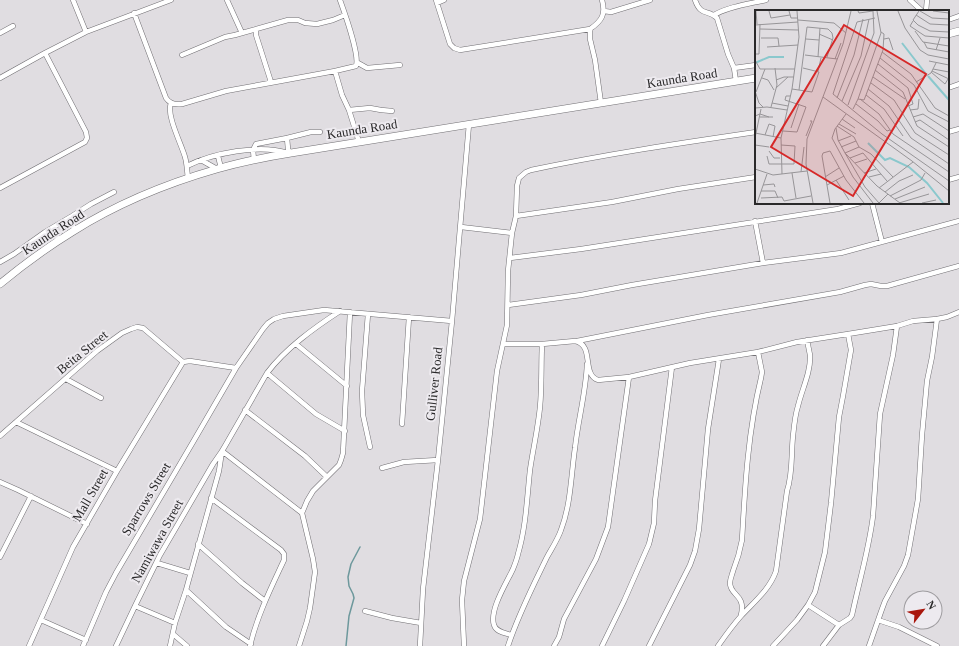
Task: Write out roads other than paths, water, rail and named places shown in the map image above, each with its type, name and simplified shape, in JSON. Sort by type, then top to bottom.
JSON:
[{"type":"main road","points":[[949,34],[959,30]]},
{"type":"main road","name":"Kaunda Road","points":[[0,284],[21,266],[74,230],[118,206],[188,178],[219,169],[290,153],[755,78]]},
{"type":"street","points":[[73,0],[86,32]]},
{"type":"street","points":[[0,78],[86,32],[171,0]]},
{"type":"street","points":[[227,0],[242,33]]},
{"type":"street","points":[[340,0],[358,63],[367,68],[400,65]]},
{"type":"street","points":[[444,0],[437,1],[450,44],[454,48],[460,50],[590,29],[601,20],[604,11],[602,0]]},
{"type":"street","points":[[604,11],[611,12],[650,0]]},
{"type":"street","points":[[695,0],[700,10],[714,15],[719,21],[728,54],[734,68],[736,81]]},
{"type":"street","points":[[714,15],[728,8],[766,0]]},
{"type":"street","points":[[910,0],[921,10]]},
{"type":"street","points":[[926,10],[927,0]]},
{"type":"street","points":[[134,13],[166,98],[174,104],[182,104],[226,91],[354,67],[358,63]]},
{"type":"street","points":[[182,55],[225,37],[294,20],[305,23],[324,23],[345,15]]},
{"type":"street","points":[[949,20],[959,16]]},
{"type":"street","points":[[0,33],[13,26]]},
{"type":"street","points":[[590,29],[590,39],[595,60],[601,103]]},
{"type":"street","points":[[256,30],[271,82]]},
{"type":"street","points":[[0,188],[85,142],[87,138],[86,132],[45,53]]},
{"type":"street","points":[[734,68],[755,65]]},
{"type":"street","points":[[335,71],[359,142]]},
{"type":"street","points":[[949,88],[959,84]]},
{"type":"street","points":[[171,103],[169,106],[170,112],[183,151],[187,166],[188,178]]},
{"type":"street","points":[[348,110],[370,108],[392,111]]},
{"type":"street","name":"Gulliver Road","points":[[420,646],[424,582],[452,321],[469,124]]},
{"type":"street","points":[[949,132],[959,129]]},
{"type":"street","points":[[254,160],[253,150],[256,144],[311,132],[320,132]]},
{"type":"street","points":[[464,646],[462,600],[464,581],[478,531],[497,371],[507,325],[508,283],[512,233],[516,216],[517,182],[519,178],[522,174],[531,170],[587,158],[755,132]]},
{"type":"street","points":[[287,138],[290,153]]},
{"type":"street","points":[[187,166],[201,160],[242,150],[279,150],[290,153]]},
{"type":"street","points":[[218,156],[219,169]]},
{"type":"street","points":[[201,160],[219,169]]},
{"type":"street","points":[[516,216],[612,202],[662,192],[755,177]]},
{"type":"street","points":[[949,180],[959,177]]},
{"type":"street","points":[[0,262],[91,204],[114,192]]},
{"type":"street","points":[[510,258],[581,249],[838,209],[856,204]]},
{"type":"street","points":[[872,204],[882,242]]},
{"type":"street","points":[[69,218],[74,230]]},
{"type":"street","points":[[755,221],[763,263]]},
{"type":"street","points":[[508,305],[582,295],[763,263],[841,253],[959,221]]},
{"type":"street","points":[[461,227],[512,233]]},
{"type":"street","points":[[51,229],[59,240]]},
{"type":"street","points":[[503,344],[542,344],[575,341],[708,315],[840,292],[865,285],[871,284],[887,286],[959,266]]},
{"type":"street","name":"Sparrows Street","points":[[83,646],[108,587],[116,573],[236,368],[268,323],[283,316],[324,310],[452,321]]},
{"type":"street","name":"Namiwawa Street","points":[[116,646],[157,563],[188,507],[267,373],[282,356],[296,344],[340,311]]},
{"type":"street","points":[[299,646],[310,608],[315,572],[302,513],[306,502],[326,477],[336,468],[343,453],[350,312]]},
{"type":"street","points":[[575,341],[584,345],[590,373],[594,379],[598,380],[628,377],[690,363],[758,352],[807,340],[897,326],[913,321],[937,319],[959,312]]},
{"type":"street","points":[[368,314],[362,391],[363,415],[370,447]]},
{"type":"street","points":[[402,424],[409,317]]},
{"type":"street","points":[[869,646],[885,601],[904,566],[908,554],[918,499],[927,381],[937,319]]},
{"type":"street","points":[[823,646],[839,625],[852,615],[869,542],[873,516],[880,414],[893,355],[897,326]]},
{"type":"street","name":"Beita Street","points":[[0,436],[97,351],[122,333],[137,327],[143,328],[183,362]]},
{"type":"street","points":[[773,646],[797,620],[808,605],[815,592],[826,552],[839,418],[851,350],[848,334]]},
{"type":"street","points":[[718,646],[732,626],[764,593],[774,578],[787,491],[790,482],[793,436],[797,407],[809,366],[810,356],[807,340]]},
{"type":"street","points":[[296,344],[347,386]]},
{"type":"street","points":[[512,635],[496,630],[493,619],[497,601],[513,568],[522,534],[533,449],[540,409],[542,344]]},
{"type":"street","points":[[741,616],[743,608],[742,604],[732,589],[730,582],[742,540],[749,441],[762,372],[758,352]]},
{"type":"street","points":[[508,646],[519,615],[561,531],[565,519],[585,385],[587,355]]},
{"type":"street","points":[[649,646],[666,614],[695,551],[699,529],[708,429],[719,359]]},
{"type":"street","points":[[183,362],[190,361],[236,368]]},
{"type":"street","name":"Mall Street","points":[[29,646],[68,556],[183,362]]},
{"type":"street","points":[[603,646],[649,544],[654,523],[655,501],[672,367]]},
{"type":"street","points":[[267,373],[316,414],[345,431]]},
{"type":"street","points":[[554,646],[564,619],[596,560],[608,527],[628,377]]},
{"type":"street","points":[[66,379],[101,398]]},
{"type":"street","points":[[246,410],[305,456],[326,477]]},
{"type":"street","points":[[16,422],[117,471]]},
{"type":"street","points":[[170,646],[175,623],[186,590],[219,471],[222,451],[302,513]]},
{"type":"street","points":[[382,468],[404,462],[438,460]]},
{"type":"street","points":[[0,482],[87,524]]},
{"type":"street","points":[[0,557],[31,496]]},
{"type":"street","points":[[186,590],[226,627],[250,645],[265,601],[284,560],[283,552],[211,498]]},
{"type":"street","points":[[198,544],[265,601]]},
{"type":"street","points":[[157,563],[190,573]]},
{"type":"street","points":[[808,605],[839,625]]},
{"type":"street","points":[[135,606],[175,623]]},
{"type":"street","points":[[366,611],[392,618],[421,623]]},
{"type":"street","points":[[41,620],[86,640]]},
{"type":"street","points":[[878,620],[899,627],[937,646]]},
{"type":"street","points":[[173,634],[187,646]]},
{"type":"waterway","points":[[346,646],[349,616],[354,598],[349,586],[348,577],[351,564],[360,547]]}]
